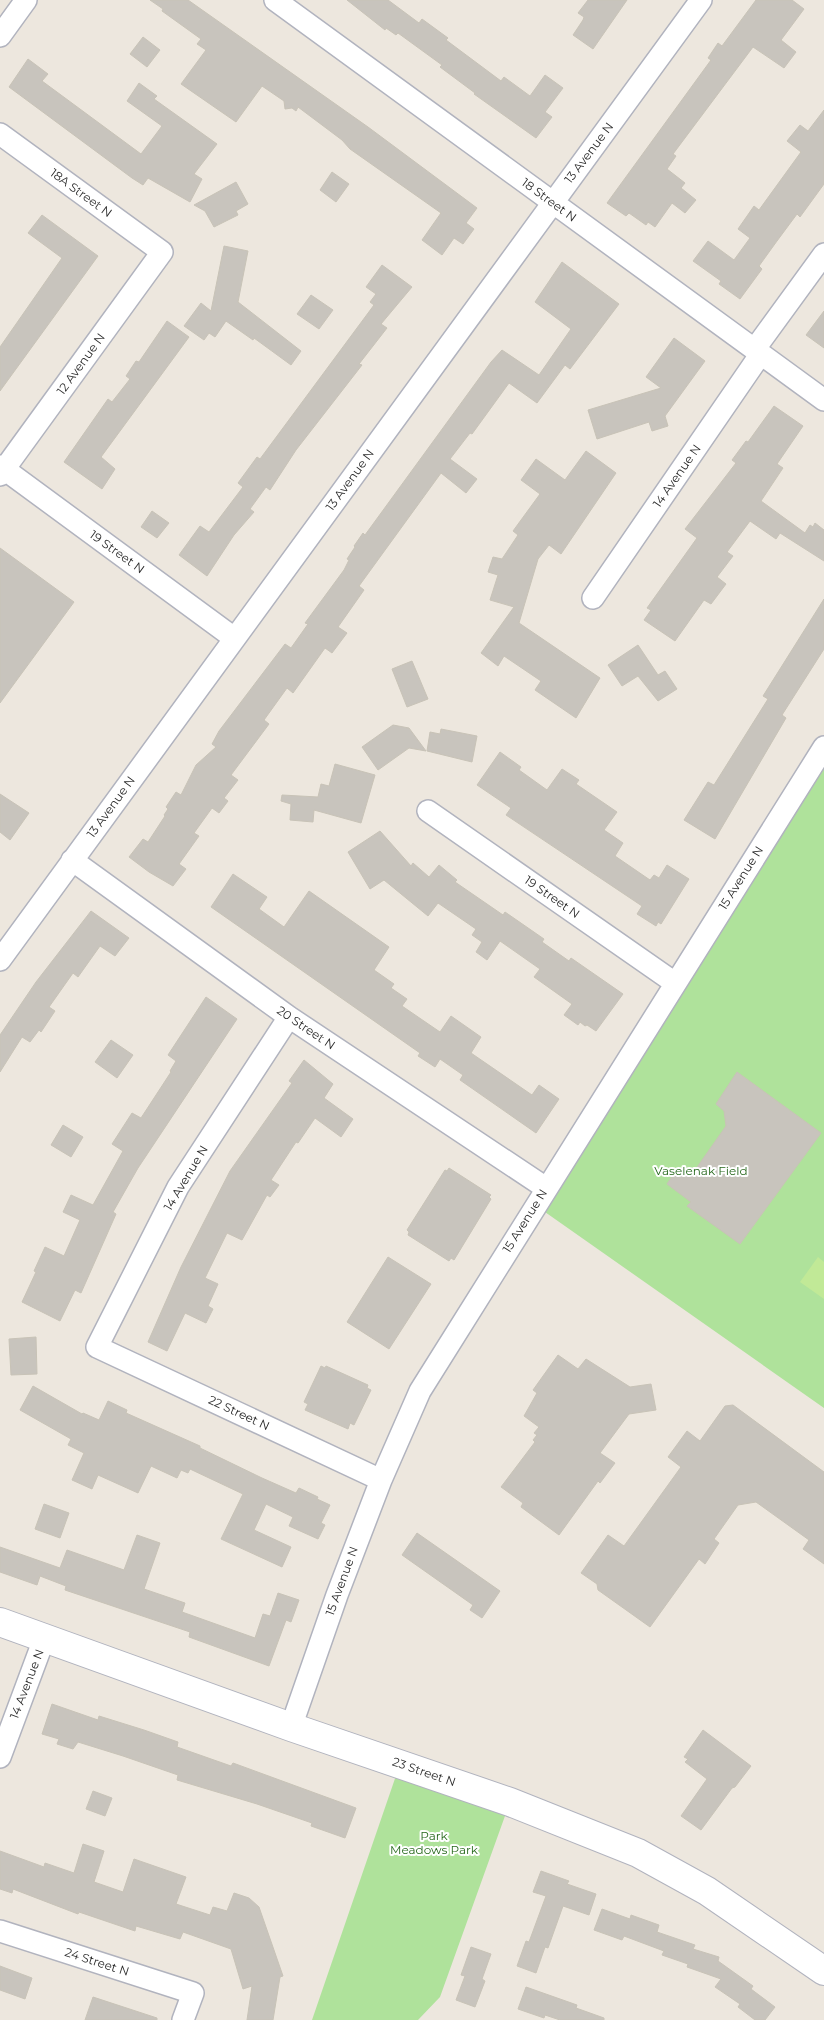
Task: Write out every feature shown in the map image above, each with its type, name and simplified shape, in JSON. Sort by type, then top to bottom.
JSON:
[{"type":"street","points":[[0,36],[26,0]]},
{"type":"street","name":"18 Street N","points":[[275,0],[824,400]]},
{"type":"street","name":"13 Avenue N","points":[[0,960],[701,0]]},
{"type":"street","name":"18A Street N","points":[[0,134],[162,252]]},
{"type":"street","name":"12 Avenue N","points":[[2,470],[162,252]]},
{"type":"street","name":"14 Avenue N","points":[[593,598],[824,254]]},
{"type":"street","name":"19 Street N","points":[[2,470],[234,638]]},
{"type":"street","name":"15 Avenue N","points":[[291,1727],[336,1595],[380,1480],[420,1391],[824,747]]},
{"type":"street","name":"19 Street N","points":[[428,811],[675,983]]},
{"type":"street","name":"20 Street N","points":[[72,860],[290,1017],[546,1188]]},
{"type":"street","name":"14 Avenue N","points":[[96,1347],[178,1187],[290,1017]]},
{"type":"street","name":"22 Street N","points":[[96,1347],[380,1480]]},
{"type":"street","name":"23 Street N","points":[[0,1622],[291,1727],[510,1802],[638,1853],[708,1891],[824,1971]]},
{"type":"street","name":"14 Avenue N","points":[[0,1757],[44,1639]]},
{"type":"street","name":"24 Street N","points":[[0,1931],[194,1993],[183,2020]]},
{"type":"green space","name":"Vaselenak Field","points":[[824,747],[824,1408],[535,1205]]},
{"type":"green space","points":[[818,1257],[824,1262],[824,1299],[800,1282]]},
{"type":"green space","name":"Park Meadows Park","points":[[400,1764],[510,1802],[440,1997],[418,2020],[312,2020]]},
{"type":"building","points":[[150,0],[188,0],[368,127],[477,208],[466,223],[474,229],[463,244],[454,238],[442,255],[422,240],[441,213],[350,149],[342,140],[298,107],[296,111],[292,108],[285,109],[284,101],[262,86],[236,122],[181,84],[206,50],[197,44],[201,39]]},
{"type":"building","points":[[347,0],[388,0],[419,23],[422,19],[448,38],[446,40],[501,81],[504,77],[530,96],[545,75],[563,88],[545,112],[552,117],[536,138],[474,94],[440,67],[442,65],[398,33],[396,35],[386,28],[385,30]]},
{"type":"building","points":[[588,0],[627,0],[593,49],[573,35],[584,17],[578,13]]},
{"type":"building","points":[[756,0],[792,0],[804,9],[781,40],[796,52],[784,68],[753,47],[673,154],[676,156],[667,169],[685,183],[681,188],[696,200],[685,213],[672,203],[655,227],[648,222],[646,225],[629,213],[626,216],[607,203],[711,60],[708,58],[718,43],[722,46]]},
{"type":"building","points":[[143,37],[160,50],[147,67],[130,54]]},
{"type":"building","points":[[28,59],[48,74],[42,81],[141,154],[162,126],[127,101],[139,83],[157,96],[154,99],[217,144],[194,174],[202,179],[190,202],[148,178],[143,185],[9,87]]},
{"type":"building","points":[[824,110],[824,184],[800,217],[797,214],[777,241],[759,266],[762,269],[740,299],[719,284],[721,281],[693,261],[708,241],[734,260],[750,238],[738,229],[754,206],[759,210],[801,152],[787,141],[800,125],[808,131]]},
{"type":"building","points":[[332,172],[349,184],[336,202],[320,190]]},
{"type":"building","points":[[236,182],[248,204],[236,211],[238,215],[214,227],[205,211],[194,205]]},
{"type":"building","points":[[42,215],[98,256],[0,391],[0,347],[62,258],[28,233]]},
{"type":"building","points":[[224,246],[248,251],[238,302],[301,351],[291,365],[254,338],[253,340],[226,321],[215,337],[209,333],[204,340],[184,326],[201,303],[211,311]]},
{"type":"building","points":[[562,262],[619,304],[570,369],[565,365],[537,403],[509,383],[472,434],[470,433],[450,459],[477,479],[466,493],[441,473],[359,586],[364,590],[338,627],[347,633],[332,653],[325,648],[293,693],[287,688],[264,720],[269,724],[231,775],[238,780],[224,798],[228,801],[219,813],[212,808],[194,833],[199,836],[179,864],[186,869],[173,886],[149,872],[129,857],[143,839],[148,842],[165,816],[168,809],[166,807],[176,792],[181,795],[196,765],[216,747],[212,744],[219,731],[285,644],[291,648],[308,624],[305,623],[344,570],[349,560],[347,559],[363,533],[365,535],[491,362],[502,350],[539,375],[571,329],[535,302]]},
{"type":"building","points":[[382,265],[412,287],[381,324],[387,328],[359,364],[362,365],[296,450],[270,490],[266,487],[250,509],[254,512],[234,535],[207,576],[179,555],[200,526],[209,532],[243,487],[238,483],[257,457],[260,459],[374,305],[370,302],[376,294],[366,287]]},
{"type":"building","points":[[311,295],[333,310],[319,329],[297,314]]},
{"type":"building","points":[[824,311],[824,348],[806,335]]},
{"type":"building","points":[[167,321],[189,337],[101,457],[115,469],[102,489],[64,462],[108,399],[112,402],[130,379],[126,376],[136,361],[139,362]]},
{"type":"building","points":[[674,338],[705,361],[665,416],[668,426],[652,431],[649,422],[597,439],[588,410],[661,388],[646,377]]},
{"type":"building","points":[[774,406],[803,426],[777,464],[783,468],[761,501],[805,533],[810,525],[813,527],[815,523],[824,530],[824,561],[780,533],[776,539],[750,521],[727,552],[733,556],[717,577],[726,584],[711,604],[704,600],[675,641],[644,620],[651,610],[647,608],[697,538],[685,529],[736,463],[732,460],[746,441],[748,442]]},
{"type":"building","points":[[586,451],[616,473],[561,554],[549,545],[538,559],[519,623],[600,678],[576,718],[535,690],[541,681],[504,656],[498,666],[481,653],[514,607],[490,600],[498,575],[488,572],[493,557],[502,559],[518,535],[513,531],[540,494],[521,480],[536,459],[565,480]]},
{"type":"building","points":[[152,511],[169,523],[157,538],[141,527]]},
{"type":"building","points":[[0,548],[74,602],[0,703]]},
{"type":"building","points":[[824,599],[824,649],[782,715],[786,718],[715,839],[684,820],[708,782],[714,785],[768,699],[763,696]]},
{"type":"building","points":[[638,645],[658,675],[665,671],[677,689],[658,701],[638,676],[622,686],[608,665]]},
{"type":"building","points":[[412,661],[428,699],[407,707],[392,669]]},
{"type":"building","points":[[393,725],[409,728],[426,751],[409,748],[378,770],[362,747]]},
{"type":"building","points":[[441,729],[477,736],[472,762],[427,751],[430,732],[440,734]]},
{"type":"building","points":[[500,752],[521,767],[519,770],[547,790],[562,769],[579,780],[576,784],[617,812],[604,830],[623,843],[615,856],[650,880],[654,875],[659,878],[667,865],[689,879],[661,924],[658,922],[656,926],[637,914],[642,906],[506,815],[511,808],[477,785]]},
{"type":"building","points":[[335,764],[375,775],[361,823],[314,810],[313,822],[290,820],[291,804],[281,801],[282,795],[318,797],[321,784],[329,786]]},
{"type":"building","points":[[0,794],[29,813],[10,840],[0,832]]},
{"type":"building","points":[[380,831],[411,866],[413,863],[429,877],[439,865],[457,880],[455,882],[503,915],[505,912],[544,939],[542,942],[569,961],[571,958],[623,994],[596,1031],[580,1022],[578,1025],[564,1015],[572,1004],[534,977],[540,969],[500,941],[487,960],[476,952],[482,942],[472,935],[476,929],[438,903],[428,916],[384,880],[370,889],[348,852]]},
{"type":"building","points":[[233,874],[267,897],[259,909],[284,927],[309,891],[389,947],[374,970],[394,984],[391,988],[407,999],[402,1006],[440,1032],[451,1016],[481,1037],[471,1053],[532,1095],[539,1085],[559,1099],[536,1133],[460,1080],[463,1075],[440,1059],[435,1067],[418,1056],[420,1053],[211,907]]},
{"type":"building","points":[[91,911],[129,938],[115,956],[100,946],[78,977],[73,973],[49,1007],[55,1011],[41,1032],[39,1030],[30,1042],[22,1037],[0,1072],[0,1035],[36,982]]},
{"type":"building","points":[[206,997],[237,1019],[138,1168],[113,1212],[116,1214],[81,1293],[75,1290],[60,1321],[22,1302],[45,1247],[64,1256],[80,1220],[63,1212],[71,1195],[93,1205],[123,1151],[112,1144],[132,1113],[141,1118],[171,1072],[176,1061],[168,1055]]},
{"type":"building","points":[[111,1040],[133,1055],[117,1078],[95,1062]]},
{"type":"building","points":[[304,1060],[333,1084],[324,1098],[353,1119],[341,1137],[315,1118],[298,1143],[296,1142],[271,1180],[279,1185],[270,1197],[267,1195],[242,1240],[227,1233],[205,1278],[218,1284],[208,1306],[213,1309],[206,1323],[185,1313],[167,1351],[148,1342],[181,1267],[230,1171],[292,1083],[289,1081]]},
{"type":"building","points":[[737,1072],[821,1133],[740,1244],[687,1206],[691,1202],[667,1184],[673,1175],[693,1173],[726,1126],[724,1111],[716,1104]]},
{"type":"building","points":[[63,1125],[83,1137],[71,1157],[51,1145]]},
{"type":"building","points":[[449,1168],[491,1195],[489,1197],[491,1199],[454,1260],[451,1258],[449,1261],[408,1235],[409,1232],[407,1230],[445,1170],[447,1171]]},
{"type":"building","points":[[388,1257],[431,1284],[389,1349],[347,1322]]},
{"type":"building","points":[[36,1337],[37,1374],[11,1375],[9,1339]]},
{"type":"building","points":[[558,1355],[578,1369],[586,1359],[630,1387],[651,1384],[656,1410],[629,1414],[600,1453],[615,1463],[600,1483],[598,1481],[559,1535],[521,1507],[523,1503],[501,1487],[535,1442],[533,1440],[537,1435],[534,1433],[539,1427],[524,1416],[537,1393],[533,1390]]},
{"type":"building","points":[[321,1366],[325,1368],[326,1366],[368,1385],[367,1388],[371,1390],[354,1425],[350,1423],[348,1429],[305,1410],[308,1404],[304,1402]]},
{"type":"building","points":[[33,1386],[82,1414],[99,1420],[108,1401],[127,1410],[126,1413],[200,1446],[200,1448],[262,1478],[296,1493],[299,1488],[318,1497],[317,1499],[330,1505],[321,1523],[325,1525],[318,1539],[289,1526],[293,1517],[266,1504],[254,1530],[291,1547],[282,1567],[221,1539],[243,1494],[190,1469],[188,1473],[181,1470],[177,1478],[151,1466],[138,1493],[98,1475],[92,1489],[72,1480],[84,1453],[68,1445],[71,1439],[20,1410]]},
{"type":"building","points":[[733,1405],[824,1472],[824,1564],[803,1549],[809,1540],[756,1502],[738,1505],[714,1539],[719,1543],[705,1564],[699,1559],[650,1627],[598,1590],[597,1584],[581,1573],[608,1535],[624,1546],[681,1467],[668,1457],[687,1431],[700,1441],[725,1406]]},
{"type":"building","points":[[44,1504],[69,1513],[60,1538],[35,1529]]},
{"type":"building","points":[[417,1533],[500,1591],[482,1618],[470,1610],[473,1605],[402,1555]]},
{"type":"building","points":[[137,1535],[160,1543],[144,1589],[185,1603],[182,1612],[255,1638],[263,1614],[270,1616],[278,1593],[299,1600],[291,1622],[286,1620],[269,1666],[189,1637],[190,1632],[65,1590],[66,1586],[40,1576],[37,1585],[0,1572],[0,1547],[60,1568],[67,1550],[124,1570]]},
{"type":"building","points":[[52,1704],[98,1720],[99,1716],[144,1730],[178,1742],[177,1747],[231,1766],[233,1763],[356,1808],[345,1838],[311,1826],[312,1823],[257,1804],[177,1780],[178,1775],[123,1756],[78,1742],[73,1749],[57,1744],[59,1739],[42,1734]]},
{"type":"building","points":[[703,1730],[751,1766],[701,1830],[681,1816],[707,1779],[685,1762],[688,1759],[684,1757]]},
{"type":"building","points":[[93,1791],[112,1798],[105,1816],[86,1809]]},
{"type":"building","points":[[83,1844],[104,1851],[94,1882],[123,1892],[134,1859],[186,1877],[176,1904],[210,1915],[213,1907],[227,1911],[234,1893],[249,1898],[259,1907],[283,1976],[280,1977],[273,2020],[247,2020],[252,1986],[243,1989],[231,1949],[183,1932],[180,1939],[136,1926],[135,1931],[79,1912],[78,1914],[13,1889],[12,1893],[0,1889],[0,1851],[44,1867],[45,1863],[74,1873]]},
{"type":"building","points":[[541,1871],[569,1881],[567,1884],[596,1894],[589,1915],[563,1906],[548,1948],[545,1947],[536,1973],[517,1966],[526,1941],[529,1942],[546,1896],[533,1892]]},
{"type":"building","points":[[602,1909],[630,1919],[631,1915],[659,1925],[657,1932],[695,1945],[693,1949],[719,1957],[718,1961],[753,1986],[751,1989],[775,2007],[765,2020],[755,2020],[738,2007],[740,2004],[715,1987],[721,1979],[687,1967],[688,1964],[662,1955],[664,1951],[624,1936],[622,1940],[594,1930]]},
{"type":"building","points":[[471,1947],[491,1954],[482,1979],[485,1981],[475,2007],[456,2000],[465,1976],[461,1975]]},
{"type":"building","points":[[0,1966],[32,1978],[25,1999],[0,1990]]},
{"type":"building","points":[[526,1987],[577,2005],[576,2008],[604,2018],[604,2020],[560,2020],[545,2015],[544,2018],[518,2009]]},
{"type":"building","points":[[93,1997],[157,2018],[157,2020],[85,2020]]}]
